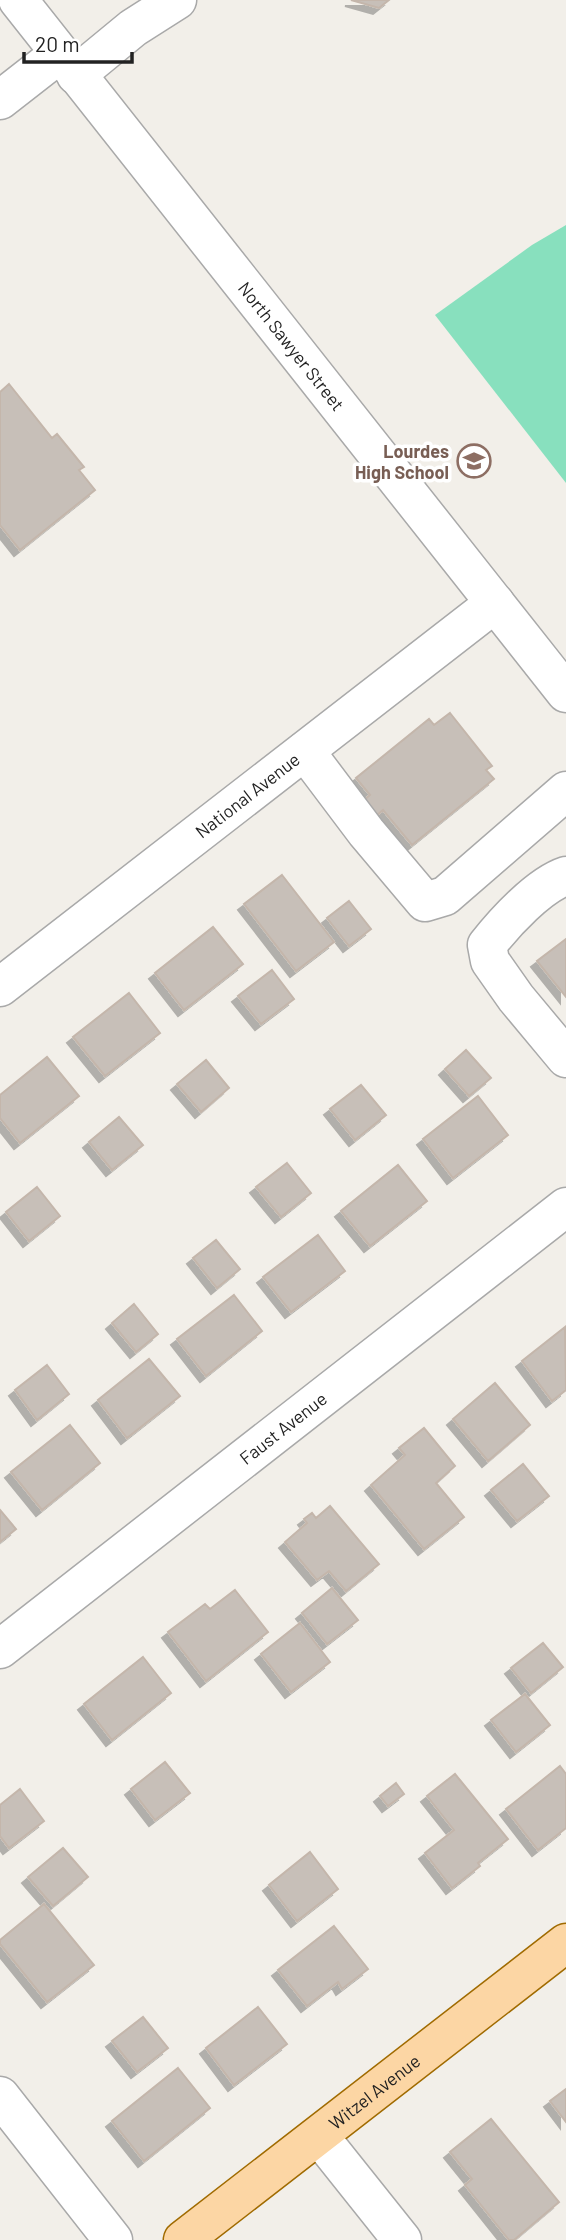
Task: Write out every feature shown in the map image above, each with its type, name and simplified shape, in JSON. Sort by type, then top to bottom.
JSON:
[{"type":"main road","name":"Witzel Avenue","points":[[183,2240],[566,1943]]},
{"type":"street","name":"North Sawyer Street","points":[[18,0],[566,693]]},
{"type":"street","points":[[0,100],[68,65],[177,0]]},
{"type":"street","name":"National Avenue","points":[[0,987],[495,603]]},
{"type":"street","points":[[305,751],[366,832],[425,902],[444,896],[566,791]]},
{"type":"street","points":[[566,876],[543,890],[508,919],[487,944],[490,961],[516,998],[566,1058]]},
{"type":"street","name":"Faust Avenue","points":[[0,1649],[566,1207]]},
{"type":"street","points":[[0,2096],[113,2240]]},
{"type":"street","points":[[319,2136],[402,2240]]},
{"type":"green space","points":[[566,225],[566,483],[435,315],[532,245]]},
{"type":"building","points":[[351,0],[389,0],[379,8]]},
{"type":"building","points":[[9,384],[52,438],[57,434],[84,467],[79,470],[95,490],[20,550],[0,525],[0,392]]},
{"type":"building","points":[[450,713],[492,766],[486,770],[494,779],[412,845],[383,810],[376,816],[363,801],[370,795],[356,778],[429,719],[434,725]]},
{"type":"building","points":[[282,875],[334,942],[296,971],[244,904]]},
{"type":"building","points":[[349,901],[371,929],[349,946],[327,918]]},
{"type":"building","points":[[213,927],[243,964],[184,1010],[155,973]]},
{"type":"building","points":[[566,939],[566,997],[537,961]]},
{"type":"building","points":[[272,970],[294,999],[261,1024],[238,996]]},
{"type":"building","points":[[129,993],[160,1033],[105,1076],[73,1037]]},
{"type":"building","points":[[466,1050],[491,1078],[469,1096],[445,1069]]},
{"type":"building","points":[[47,1057],[79,1096],[20,1143],[0,1118],[0,1095]]},
{"type":"building","points":[[206,1060],[229,1088],[201,1112],[177,1084]]},
{"type":"building","points":[[361,1085],[386,1115],[355,1140],[330,1109]]},
{"type":"building","points":[[478,1096],[508,1135],[453,1178],[423,1139]]},
{"type":"building","points":[[119,1117],[143,1145],[112,1170],[89,1142]]},
{"type":"building","points":[[287,1163],[311,1193],[281,1217],[256,1187]]},
{"type":"building","points":[[398,1165],[427,1201],[370,1246],[341,1211]]},
{"type":"building","points":[[37,1187],[60,1216],[29,1241],[6,1212]]},
{"type":"building","points":[[318,1235],[345,1271],[291,1312],[263,1277]]},
{"type":"building","points":[[216,1240],[240,1269],[217,1288],[193,1258]]},
{"type":"building","points":[[234,1295],[262,1331],[206,1376],[177,1339]]},
{"type":"building","points":[[134,1304],[158,1334],[136,1352],[112,1323]]},
{"type":"building","points":[[565,1327],[566,1390],[552,1401],[522,1361]]},
{"type":"building","points":[[149,1359],[180,1396],[127,1438],[98,1400]]},
{"type":"building","points":[[47,1365],[69,1394],[37,1420],[15,1390]]},
{"type":"building","points":[[495,1383],[530,1425],[488,1461],[453,1419]]},
{"type":"building","points":[[70,1425],[100,1463],[42,1510],[11,1472]]},
{"type":"building","points":[[424,1428],[455,1466],[436,1483],[464,1517],[424,1549],[371,1485],[405,1455],[399,1448]]},
{"type":"building","points":[[523,1464],[549,1496],[517,1521],[491,1490]]},
{"type":"building","points":[[330,1506],[379,1564],[346,1591],[329,1571],[317,1580],[285,1542],[307,1523],[304,1519],[312,1513],[316,1518]]},
{"type":"building","points":[[0,1510],[16,1529],[0,1542]]},
{"type":"building","points":[[332,1588],[358,1620],[327,1644],[302,1613]]},
{"type":"building","points":[[235,1590],[268,1632],[206,1681],[168,1632],[205,1604],[210,1609]]},
{"type":"building","points":[[300,1623],[330,1662],[291,1692],[261,1654]]},
{"type":"building","points":[[543,1643],[563,1667],[531,1693],[511,1668]]},
{"type":"building","points":[[143,1657],[171,1693],[112,1740],[84,1704]]},
{"type":"building","points":[[525,1694],[550,1725],[516,1752],[491,1720]]},
{"type":"building","points":[[165,1762],[190,1793],[155,1820],[131,1789]]},
{"type":"building","points":[[560,1766],[566,1774],[566,1828],[538,1850],[506,1809]]},
{"type":"building","points":[[455,1774],[508,1839],[452,1888],[425,1853],[454,1830],[427,1796]]},
{"type":"building","points":[[396,1783],[404,1794],[388,1806],[380,1796]]},
{"type":"building","points":[[20,1789],[44,1821],[9,1848],[0,1836],[0,1805]]},
{"type":"building","points":[[63,1848],[88,1877],[53,1906],[28,1877]]},
{"type":"building","points":[[310,1852],[338,1889],[297,1921],[269,1885]]},
{"type":"building","points":[[44,1904],[94,1965],[47,2002],[0,1944],[0,1940]]},
{"type":"building","points":[[334,1926],[368,1969],[342,1989],[338,1982],[307,2006],[278,1970]]},
{"type":"building","points":[[258,2007],[287,2044],[234,2085],[206,2048]]},
{"type":"building","points":[[143,2017],[168,2048],[137,2072],[112,2041]]},
{"type":"building","points":[[178,2068],[210,2108],[144,2161],[112,2121]]},
{"type":"building","points":[[566,2089],[566,2122],[550,2101]]},
{"type":"building","points":[[491,2119],[559,2202],[514,2240],[509,2240],[465,2185],[472,2179],[450,2152]]},
{"type":"place","name":"Lourdes High School","points":[[474,461]]}]
